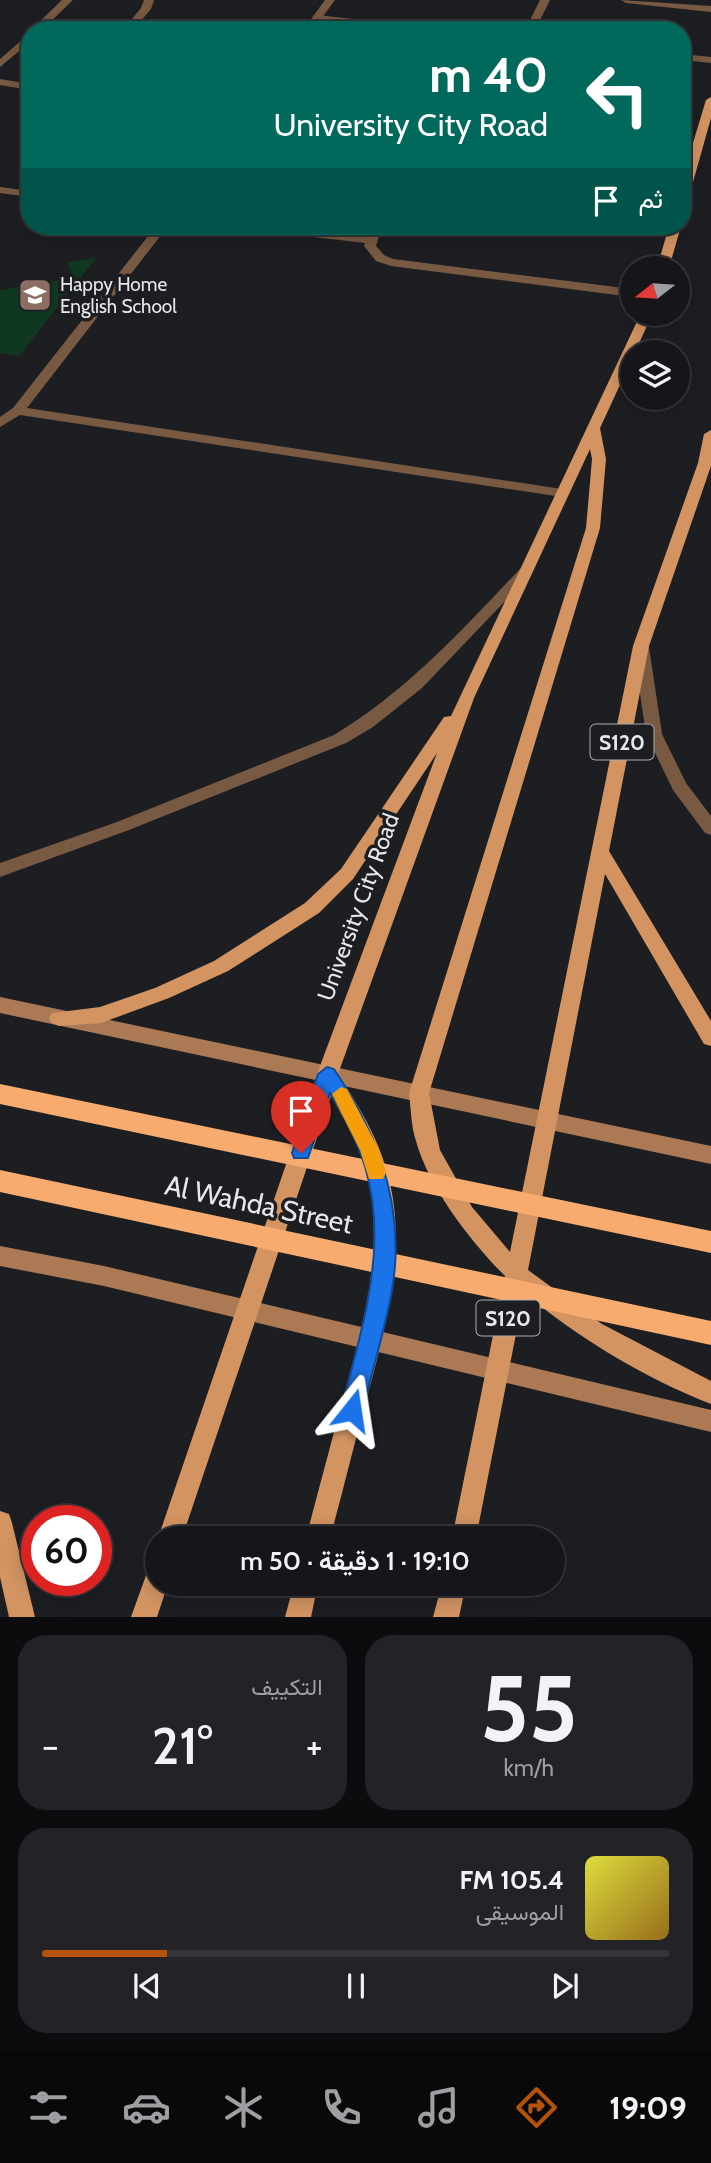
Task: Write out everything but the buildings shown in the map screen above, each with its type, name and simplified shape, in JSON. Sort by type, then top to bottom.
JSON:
[{"type":"highway","points":[[0,1094],[711,1242]]},
{"type":"highway","name":"Al Wahda Street","points":[[0,1181],[711,1334]]},
{"type":"main road","points":[[691,169],[711,100]]},
{"type":"main road","points":[[666,256],[672,235]]},
{"type":"main road","name":"University City Road","points":[[174,1526],[327,1074],[466,698],[641,326]]},
{"type":"main road","points":[[593,426],[599,459],[593,528],[419,1093],[426,1142],[450,1192],[479,1237],[517,1276],[652,1366],[711,1392]]},
{"type":"main road","name":"S120","points":[[466,1526],[640,646],[708,461],[711,434]]},
{"type":"main road","points":[[59,1018],[101,1015],[162,993],[221,965],[312,908],[347,874],[466,698]]},
{"type":"main road","points":[[600,850],[711,1038]]},
{"type":"main road","points":[[321,1526],[382,1289],[385,1240],[382,1194],[369,1150],[351,1109],[327,1074]]},
{"type":"main road","points":[[0,1523],[22,1617]]},
{"type":"main road","points":[[144,1617],[151,1596]]},
{"type":"main road","points":[[298,1617],[303,1596]]},
{"type":"main road","points":[[446,1617],[451,1596]]},
{"type":"street","points":[[46,21],[68,0]]},
{"type":"street","points":[[136,21],[146,9],[149,0]]},
{"type":"street","points":[[315,21],[330,0]]},
{"type":"street","points":[[534,21],[545,0]]},
{"type":"street","points":[[626,0],[711,9]]},
{"type":"street","points":[[317,18],[338,21]]},
{"type":"street","points":[[0,64],[21,44]]},
{"type":"street","points":[[691,58],[711,60]]},
{"type":"street","points":[[0,82],[21,86]]},
{"type":"street","points":[[0,190],[21,193]]},
{"type":"street","points":[[0,423],[18,411],[156,235]]},
{"type":"street","points":[[329,235],[370,240]]},
{"type":"street","points":[[372,235],[370,246],[380,258],[403,265],[620,292]]},
{"type":"street","points":[[18,411],[562,493]]},
{"type":"street","points":[[0,870],[123,826],[340,739],[370,722],[418,685],[525,572]]},
{"type":"street","points":[[640,646],[654,734],[679,786],[711,829]]},
{"type":"street","points":[[0,1005],[711,1155]]},
{"type":"street","points":[[0,1256],[371,1338],[711,1421]]},
{"type":"green space","points":[[96,258],[19,356],[0,353],[0,290],[74,278],[67,262]]},
{"type":"slow traffic","points":[[341,1094],[351,1109],[376,1173]]},
{"type":"place","name":"Happy Home English School","points":[[35,295]]},
{"type":"route","points":[[301,1153],[327,1074],[351,1109],[369,1150],[382,1194],[385,1240],[382,1289],[352,1410]]}]
